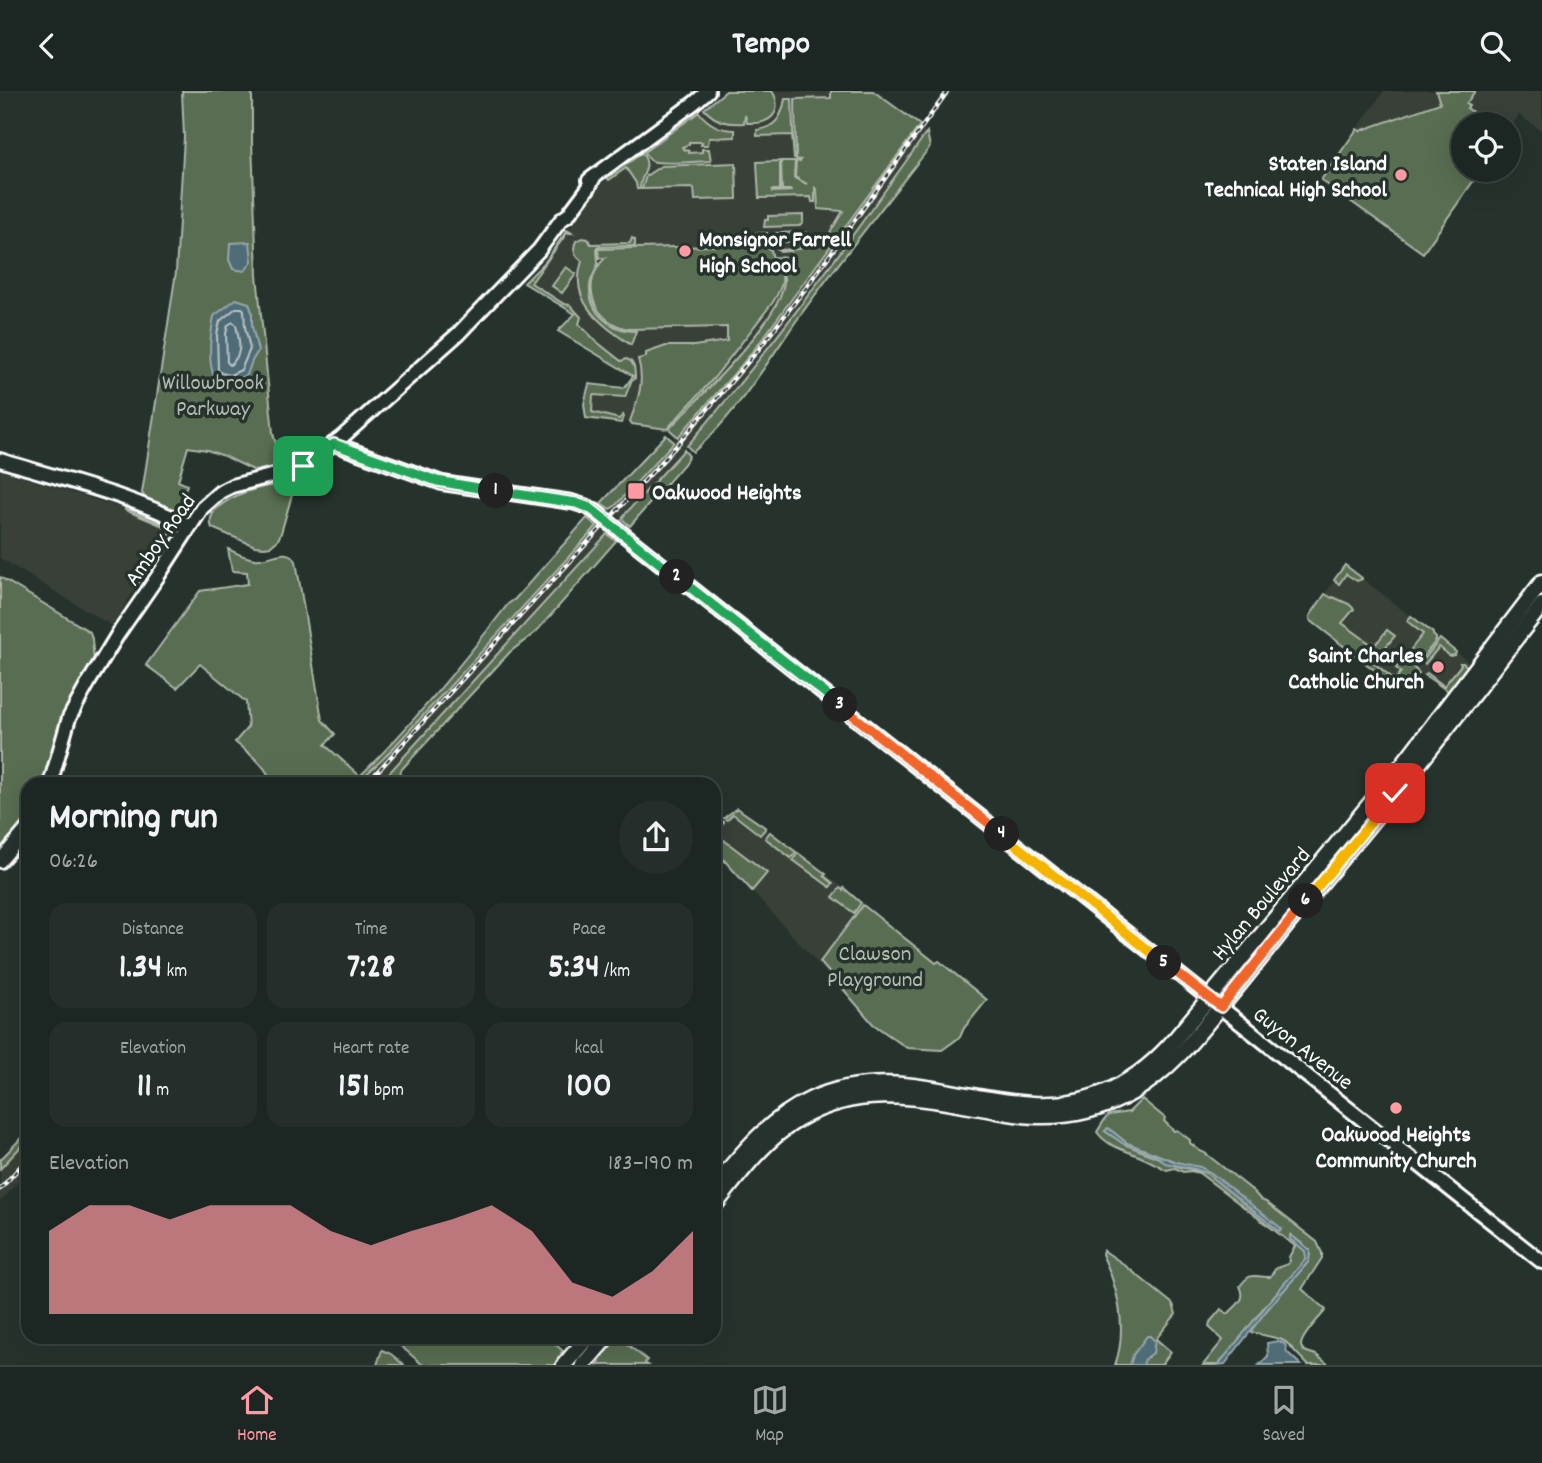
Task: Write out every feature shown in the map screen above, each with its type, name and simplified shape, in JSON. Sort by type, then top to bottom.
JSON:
[{"type":"main road","name":"Hylan Boulevard","points":[[721,1197],[777,1134],[798,1120],[832,1104],[870,1096],[895,1095],[1023,1115],[1060,1115],[1085,1111],[1119,1099],[1162,1072],[1180,1055],[1215,1002],[1540,595]]},
{"type":"main road","name":"Hylan Boulevard","points":[[721,1179],[768,1127],[812,1099],[835,1091],[871,1084],[896,1084],[1046,1104],[1070,1102],[1106,1092],[1151,1066],[1176,1038],[1215,1002]]},
{"type":"main road","points":[[564,1365],[582,1344]]},
{"type":"main road","points":[[583,1365],[601,1344]]},
{"type":"street","name":"Amboy Road","points":[[52,777],[69,718],[90,680],[117,634],[159,576],[202,508],[220,492],[241,482],[295,470],[334,444],[457,334],[540,250],[594,177],[708,91]]},
{"type":"street","name":"Guyon Avenue","points":[[334,444],[442,483],[576,503],[596,512],[1542,1262]]},
{"type":"street","points":[[0,460],[120,497],[190,526]]},
{"type":"street","points":[[0,861],[21,836]]},
{"type":"shaded area","name":"Monsignor Farrell High School","points":[[726,91],[873,91],[908,116],[825,240],[754,335],[669,429],[586,415],[584,404],[589,384],[624,388],[633,377],[558,331],[575,314],[524,283],[545,262],[601,184]]},
{"type":"shaded area","name":"Staten Island Technical High School","points":[[1384,91],[1542,91],[1542,131],[1521,116],[1521,112],[1451,112],[1451,182],[1473,182],[1423,253],[1321,180]]},
{"type":"shaded area","points":[[920,125],[927,132],[800,308],[714,415],[622,519],[610,509],[739,368],[811,275]]},
{"type":"shaded area","points":[[0,470],[125,509],[173,528],[112,626],[0,558]]},
{"type":"shaded area","points":[[597,526],[607,534],[385,777],[364,777]]},
{"type":"shaded area","points":[[1345,565],[1470,663],[1449,693],[1419,673],[1404,693],[1310,620],[1310,616]]},
{"type":"shaded area","points":[[737,808],[844,888],[936,963],[873,1024],[721,857],[721,821]]},
{"type":"shaded area","points":[[21,1146],[21,1179],[0,1202],[0,1169]]},
{"type":"green space","name":"Willowbrook Parkway","points":[[182,91],[252,91],[257,275],[273,433],[279,449],[292,458],[292,463],[255,471],[224,456],[188,447],[178,481],[187,485],[183,496],[184,510],[179,512],[146,499],[142,493],[176,272],[184,137]]},
{"type":"green space","points":[[726,91],[772,91],[777,104],[775,112],[770,119],[759,123],[747,123],[745,115],[744,123],[717,119],[704,109]]},
{"type":"green space","points":[[831,91],[873,91],[920,125],[763,338],[678,437],[669,429],[754,337],[780,297],[784,277],[774,257],[792,258],[791,251],[778,250],[800,249],[800,242],[778,242],[776,233],[803,232],[824,239],[843,211],[818,209],[815,188],[815,202],[812,202],[811,197],[759,198],[757,162],[780,161],[780,190],[772,192],[791,191],[782,190],[781,161],[795,161],[794,178],[807,184],[795,177],[796,161],[801,160],[796,159],[795,99],[831,98]]},
{"type":"green space","name":"Staten Island Technical High School","points":[[1436,91],[1475,91],[1466,104],[1473,112],[1451,112],[1451,182],[1473,182],[1423,253],[1321,180],[1357,129],[1360,131],[1440,103]]},
{"type":"green space","points":[[785,99],[792,99],[794,159],[792,135],[757,136],[757,130],[769,127],[777,120]]},
{"type":"green space","points":[[699,112],[715,125],[735,130],[735,137],[709,138],[708,145],[689,142],[682,147],[689,153],[709,149],[711,161],[663,163],[648,158],[644,152]]},
{"type":"green space","points":[[927,132],[930,147],[815,295],[736,406],[693,452],[687,446],[781,331]]},
{"type":"green space","points":[[642,153],[646,167],[640,189],[637,189],[626,168],[609,180],[607,178]]},
{"type":"green space","points":[[736,163],[737,199],[695,200],[694,188],[642,189],[646,176],[661,166]]},
{"type":"green space","points":[[803,215],[803,223],[799,226],[764,227],[768,216]]},
{"type":"green space","points":[[567,230],[572,233],[567,233],[531,283],[570,305],[581,317],[579,324],[597,342],[621,361],[626,359],[633,364],[635,378],[625,397],[593,395],[592,412],[619,419],[623,415],[621,423],[586,418],[584,404],[589,384],[624,388],[633,376],[558,331],[575,314],[524,283],[545,262]]},
{"type":"green space","points":[[746,233],[747,245],[751,245],[751,233],[767,233],[769,249],[782,278],[782,284],[773,302],[714,378],[667,429],[632,424],[630,421],[641,383],[638,359],[666,346],[694,346],[727,341],[727,327],[628,329],[606,319],[598,310],[592,290],[597,268],[605,258],[599,258],[598,249],[716,246],[717,234],[735,234],[736,245],[736,234]]},
{"type":"green space","points":[[632,238],[635,240],[635,246],[597,247],[598,264],[590,285],[593,304],[603,319],[618,328],[636,331],[631,345],[599,320],[583,300],[579,276],[582,261],[574,250],[576,241],[588,239],[591,244],[630,243]]},
{"type":"green space","points":[[566,267],[576,274],[562,293],[552,286]]},
{"type":"green space","points":[[666,435],[674,442],[615,506],[610,509],[601,503]]},
{"type":"green space","points":[[684,450],[689,456],[684,464],[630,526],[622,519],[625,514]]},
{"type":"green space","points":[[270,486],[286,487],[292,495],[281,533],[271,546],[255,546],[212,528],[211,519],[221,505],[241,494]]},
{"type":"green space","points":[[125,509],[173,528],[138,584],[134,582],[168,528]]},
{"type":"green space","points":[[587,518],[597,526],[364,777],[270,777],[252,756],[235,742],[248,727],[246,702],[200,664],[177,688],[146,665],[200,591],[248,584],[247,572],[232,571],[228,549],[255,559],[283,554],[292,556],[296,561],[322,720],[335,734],[325,745],[360,776],[418,714],[508,604]]},
{"type":"green space","points":[[607,534],[616,541],[536,632],[510,652],[401,770],[399,777],[385,777]]},
{"type":"green space","points":[[1345,565],[1362,579],[1357,581],[1346,574],[1339,584],[1334,580]]},
{"type":"green space","points":[[0,577],[90,632],[94,661],[67,714],[45,777],[21,777],[21,826],[0,851]]},
{"type":"green space","points":[[1325,594],[1349,604],[1354,609],[1342,623],[1371,644],[1376,644],[1387,630],[1395,636],[1373,662],[1395,680],[1401,672],[1396,668],[1423,634],[1407,621],[1411,616],[1433,633],[1436,641],[1414,668],[1419,673],[1404,693],[1310,620]]},
{"type":"green space","points":[[1440,639],[1456,652],[1455,655],[1450,656],[1439,647],[1425,664],[1422,662]]},
{"type":"green space","points":[[1460,663],[1468,667],[1449,692],[1425,675],[1427,673],[1444,686]]},
{"type":"green space","points":[[737,808],[766,828],[760,835],[733,814],[727,820],[724,818]]},
{"type":"green space","points":[[770,832],[796,852],[791,858],[765,838]]},
{"type":"green space","points":[[721,838],[767,873],[752,891],[721,857]]},
{"type":"green space","points":[[798,853],[826,874],[824,876],[833,883],[830,887],[793,860]]},
{"type":"green space","points":[[840,888],[844,888],[861,903],[854,913],[833,897]]},
{"type":"green space","name":"Clawson Playground","points":[[863,905],[987,1000],[960,1037],[942,1050],[907,1048],[873,1024],[820,962]]},
{"type":"green space","points":[[1142,1099],[1165,1118],[1164,1121],[1174,1131],[1177,1130],[1190,1140],[1190,1143],[1317,1242],[1322,1258],[1302,1289],[1326,1310],[1307,1332],[1301,1346],[1304,1351],[1316,1355],[1327,1365],[1308,1365],[1286,1342],[1250,1332],[1309,1261],[1310,1250],[1291,1235],[1290,1239],[1307,1254],[1304,1262],[1264,1307],[1223,1361],[1218,1365],[1203,1365],[1223,1340],[1209,1327],[1210,1322],[1221,1309],[1228,1314],[1238,1304],[1242,1298],[1240,1286],[1247,1278],[1270,1277],[1276,1268],[1288,1264],[1295,1246],[1199,1173],[1183,1172],[1175,1168],[1167,1170],[1110,1144],[1097,1132],[1109,1115],[1129,1112]],"holes":[[[1108,1128],[1127,1143],[1211,1173],[1281,1229],[1261,1217],[1206,1173],[1170,1164],[1124,1144],[1105,1131]]]},
{"type":"green space","points":[[21,1138],[21,1146],[0,1169],[0,1160]]},
{"type":"green space","points":[[1103,1250],[1173,1304],[1176,1314],[1156,1339],[1171,1352],[1161,1365],[1115,1365],[1121,1323],[1117,1294],[1102,1254]]},
{"type":"green space","points":[[398,1344],[555,1344],[563,1351],[555,1365],[423,1365]]},
{"type":"green space","points":[[612,1344],[627,1344],[647,1360],[645,1363],[648,1365],[597,1365],[599,1358]]},
{"type":"green space","points":[[382,1350],[391,1354],[404,1365],[377,1365]]},
{"type":"water","points":[[250,242],[252,261],[245,271],[233,269],[229,260],[230,243]]},
{"type":"water","points":[[236,299],[249,303],[258,351],[247,375],[230,382],[215,380],[210,357],[214,316]]},
{"type":"water","points":[[1108,1128],[1127,1143],[1211,1173],[1282,1229],[1279,1231],[1206,1173],[1165,1163],[1147,1152],[1124,1144],[1105,1131]]},
{"type":"water","points":[[1290,1235],[1310,1250],[1309,1261],[1225,1364],[1218,1365],[1306,1259],[1305,1251],[1290,1239]]},
{"type":"water","points":[[1147,1336],[1155,1341],[1153,1353],[1145,1359],[1143,1365],[1130,1365],[1133,1355]]},
{"type":"water","points":[[1278,1341],[1285,1344],[1287,1352],[1301,1365],[1259,1365],[1268,1356],[1267,1343]]},
{"type":"railway","points":[[372,777],[677,445],[758,350],[948,91]]},
{"type":"railway","points":[[0,1189],[21,1166]]},
{"type":"place","name":"Staten Island Technical High School","points":[[1401,175]]},
{"type":"place","name":"Monsignor Farrell High School","points":[[685,251]]},
{"type":"place","name":"Oakwood Heights","points":[[636,491]]},
{"type":"place","name":"Saint Charles Catholic Church","points":[[1438,667]]},
{"type":"place","name":"Oakwood Heights Community Church","points":[[1396,1108]]},
{"type":"route","points":[[303,466],[334,444],[442,483],[562,501],[590,508],[1221,1007],[1395,793]]}]
